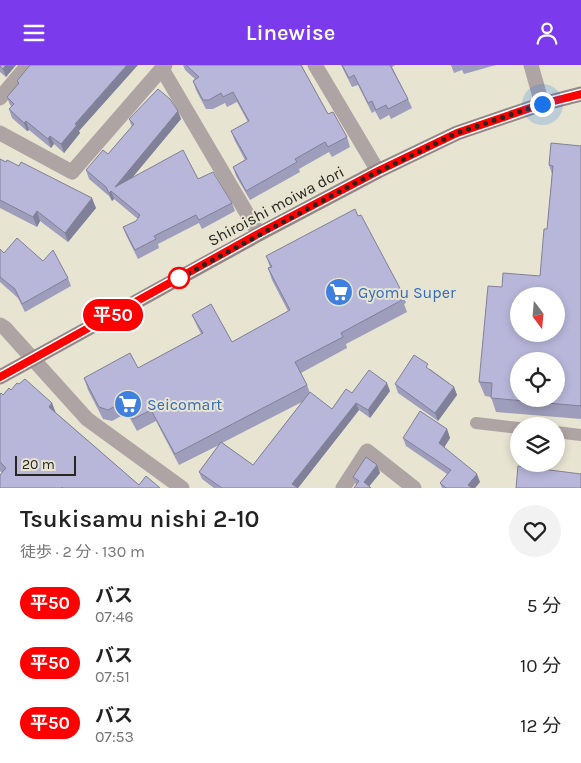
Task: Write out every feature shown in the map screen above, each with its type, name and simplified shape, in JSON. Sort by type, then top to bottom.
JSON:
[{"type":"main road","name":"Shiroishi moiwa dori","points":[[0,377],[258,234],[378,171],[457,133],[542,104],[581,94]]},
{"type":"street","points":[[0,98],[28,65]]},
{"type":"street","points":[[315,65],[378,171]]},
{"type":"street","points":[[531,65],[542,104]]},
{"type":"street","points":[[0,133],[72,172],[163,67],[258,234]]},
{"type":"street","points":[[0,325],[5,328],[87,419],[182,488]]},
{"type":"street","points":[[343,488],[367,451],[414,488]]},
{"type":"lane","points":[[476,423],[510,427]]},
{"type":"lane","points":[[565,433],[581,435]]},
{"type":"building","points":[[30,65],[127,65],[75,124],[77,125],[61,144],[50,136],[48,139],[26,121],[24,123],[9,109],[14,104],[7,97],[19,83],[17,81]]},
{"type":"building","points":[[186,65],[301,65],[328,114],[333,112],[347,137],[328,147],[325,142],[295,159],[297,162],[246,191],[233,167],[247,159],[231,131],[249,121],[233,92],[223,97],[221,93],[209,100],[203,100],[193,81],[199,77]]},
{"type":"building","points":[[342,65],[390,65],[408,99],[388,109],[386,105],[376,110],[372,101],[368,103],[354,75],[349,78]]},
{"type":"building","points":[[158,89],[170,99],[178,111],[115,187],[183,150],[198,179],[213,172],[232,203],[199,220],[196,215],[154,236],[156,239],[135,250],[123,227],[136,221],[140,215],[111,191],[109,193],[106,187],[86,170],[103,150],[108,154],[134,124],[129,119]]},
{"type":"building","points":[[551,143],[581,146],[581,406],[565,405],[565,352],[510,352],[510,400],[491,398],[492,383],[479,382],[488,286],[502,287],[503,273],[540,276],[544,229],[547,229],[553,166],[549,165]]},
{"type":"building","points":[[0,159],[19,166],[21,162],[92,198],[65,233],[37,211],[33,217],[0,200]]},
{"type":"building","points":[[355,209],[358,216],[361,215],[402,292],[399,293],[402,300],[341,333],[343,337],[295,362],[307,385],[175,454],[151,410],[133,419],[123,402],[108,410],[99,407],[84,378],[130,353],[138,368],[203,333],[192,315],[211,304],[232,342],[290,310],[268,268],[272,267],[266,256]]},
{"type":"building","points":[[17,238],[43,261],[53,250],[68,278],[22,304],[15,289],[0,277],[0,249],[4,253]]},
{"type":"building","points":[[414,355],[428,364],[426,367],[454,387],[435,413],[395,384]]},
{"type":"building","points":[[369,370],[387,383],[368,410],[356,403],[292,484],[298,488],[222,488],[199,472],[221,442],[253,465],[310,392],[332,409],[346,389],[352,393]]},
{"type":"building","points":[[25,379],[52,403],[49,407],[139,485],[146,476],[160,488],[0,488],[0,475],[6,468],[0,462],[0,394],[3,395],[9,388],[11,390],[17,383],[19,384]]},
{"type":"building","points":[[420,411],[447,429],[439,443],[477,474],[468,485],[472,488],[446,488],[440,483],[451,470],[403,438]]},
{"type":"building","points":[[366,457],[377,465],[364,482],[371,488],[354,488],[359,481],[353,477]]},
{"type":"building","points":[[517,472],[565,472],[581,474],[581,488],[516,488]]},
{"type":"bus line","name":"平50","points":[[0,377],[258,234],[378,171],[457,133],[542,104],[581,94]]},
{"type":"place","name":"Gyomu Super","points":[[339,292]]},
{"type":"place","name":"Seicomart","points":[[128,404]]},
{"type":"route","points":[[179,278],[176,280],[258,234],[378,171],[457,133],[542,104]]}]
